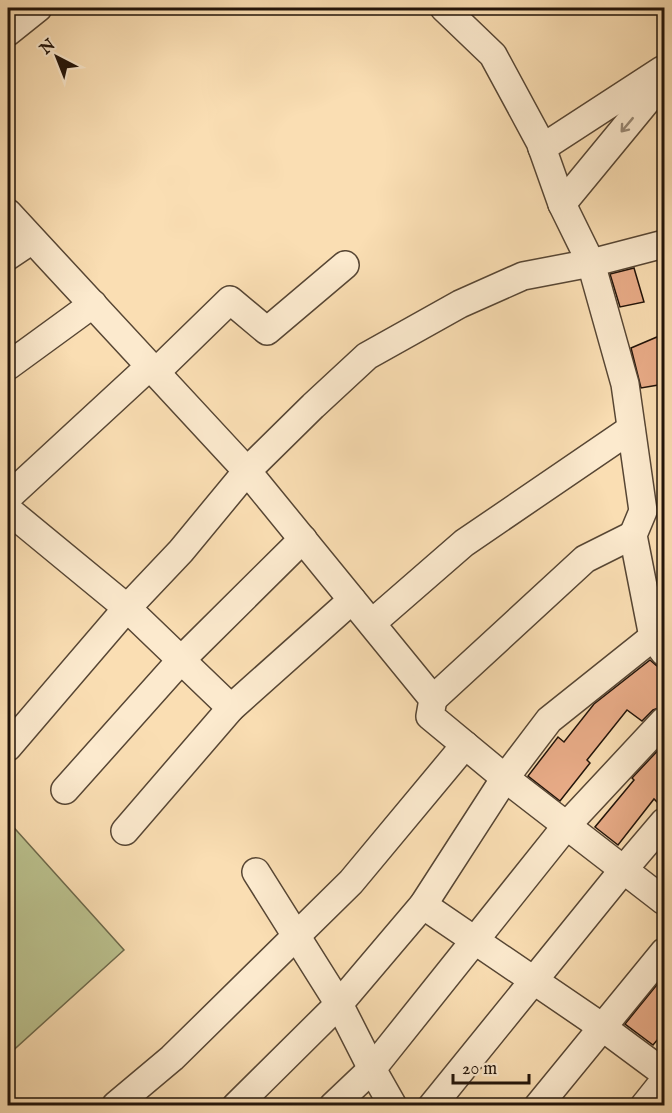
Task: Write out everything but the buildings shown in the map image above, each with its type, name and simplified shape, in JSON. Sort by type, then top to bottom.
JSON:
[{"type":"street","points":[[8,32],[38,8]]},
{"type":"street","points":[[236,1106],[339,1004],[423,905],[505,778],[549,720],[661,640],[647,518],[625,384],[591,263],[562,204],[542,148],[493,56],[444,8]]},
{"type":"street","points":[[542,148],[664,69]]},
{"type":"street","points":[[562,204],[664,80]]},
{"type":"street","points":[[8,213],[247,471],[433,699]]},
{"type":"street","points":[[8,256],[32,240]]},
{"type":"street","points":[[8,747],[127,608],[182,551],[247,471],[367,356],[460,304],[523,276],[591,263],[664,244]]},
{"type":"street","points":[[8,497],[230,300],[267,332],[345,264]]},
{"type":"street","points":[[8,366],[93,304]]},
{"type":"street","points":[[372,623],[464,543],[631,429]]},
{"type":"street","points":[[8,510],[127,608],[231,708]]},
{"type":"street","points":[[647,518],[585,559],[433,699],[430,716],[505,778],[664,901]]},
{"type":"street","points":[[65,790],[181,660],[303,539]]},
{"type":"street","points":[[125,831],[231,708],[352,600]]},
{"type":"street","points":[[333,1106],[372,1069],[567,825],[664,721]]},
{"type":"street","points":[[116,1104],[172,1058],[351,882],[465,745]]},
{"type":"street","points":[[432,1106],[664,822]]},
{"type":"street","points":[[256,872],[339,1004],[393,1106]]},
{"type":"street","points":[[423,905],[473,941],[535,980],[664,1073]]},
{"type":"street","points":[[538,1106],[664,952]]},
{"type":"street","points":[[644,1106],[664,1081]]},
{"type":"green space","points":[[8,821],[124,950],[8,1055]]}]
